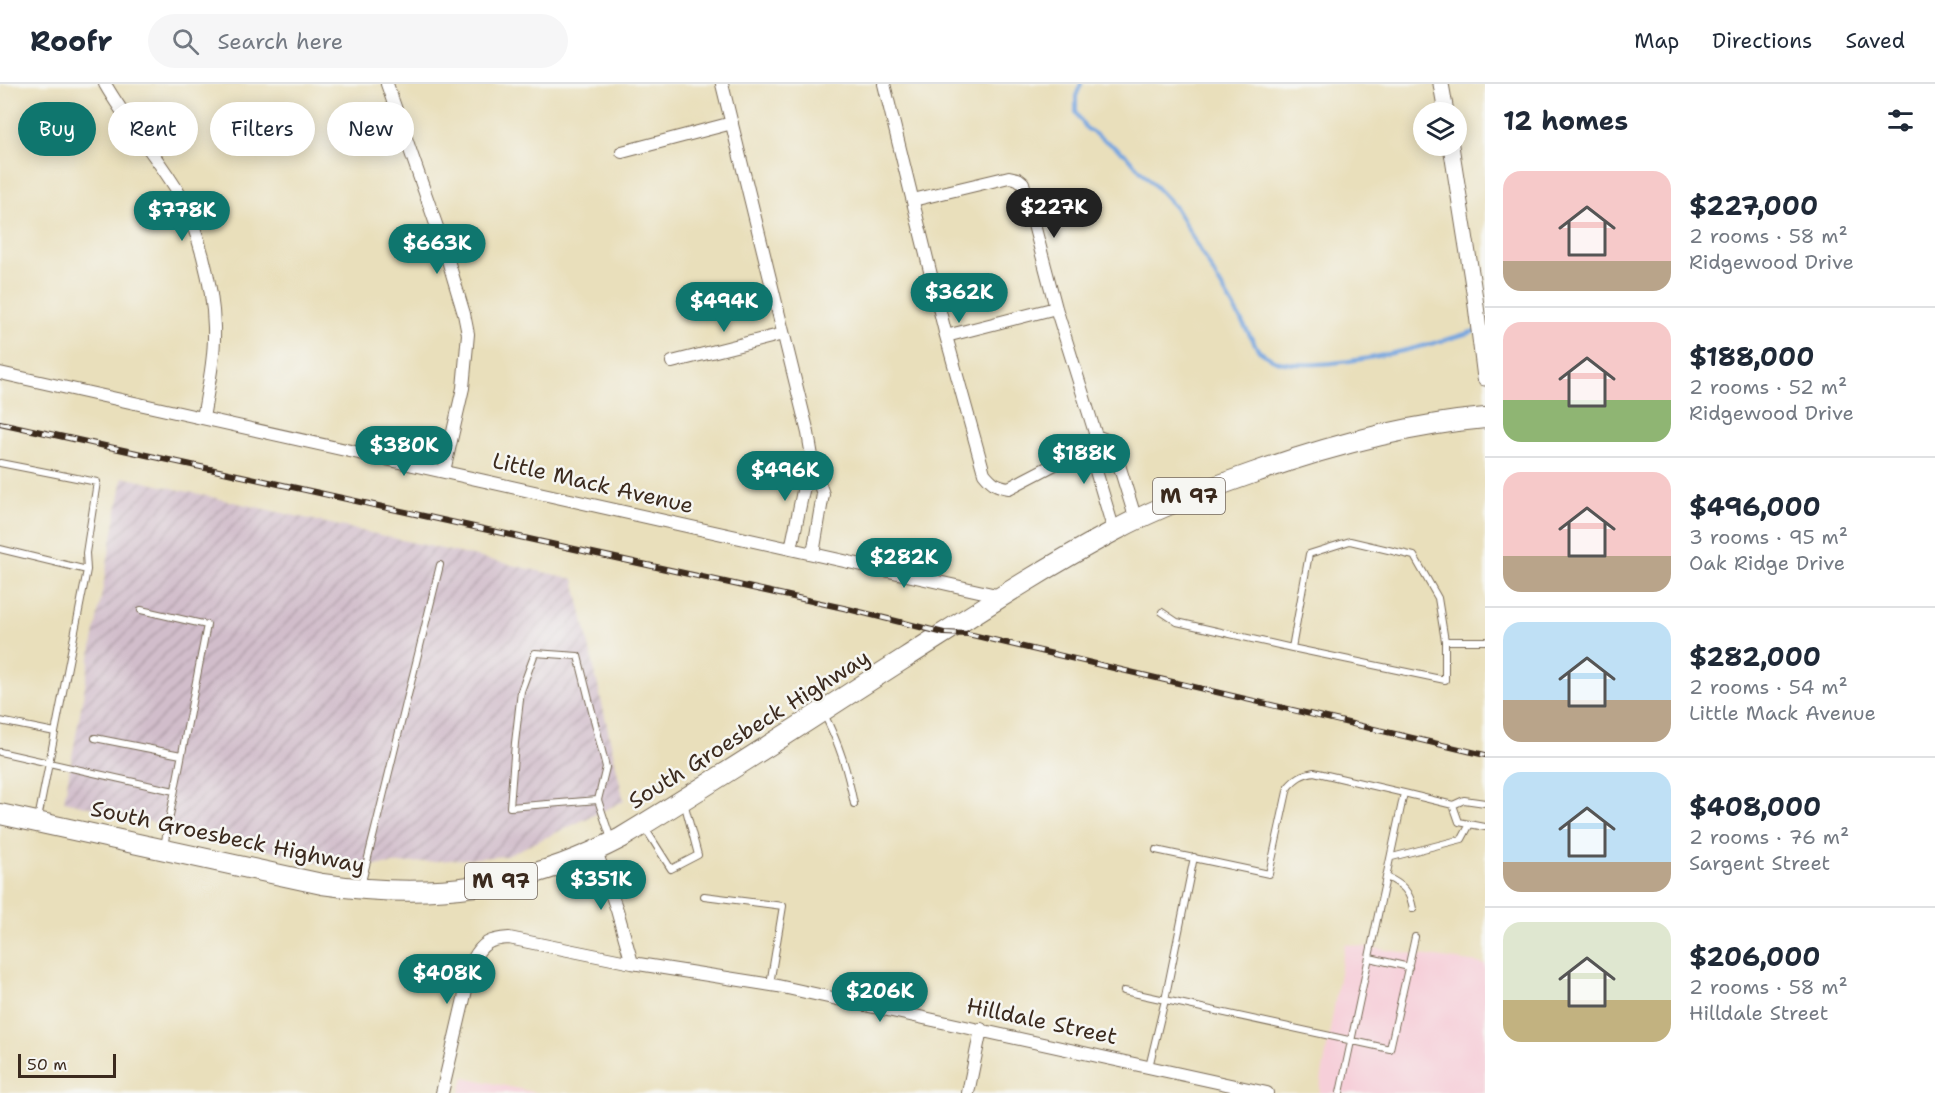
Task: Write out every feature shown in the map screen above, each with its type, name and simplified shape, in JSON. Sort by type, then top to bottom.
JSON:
[{"type":"main road","name":"South Groesbeck Highway","points":[[0,814],[322,884],[360,890],[419,892],[466,888],[528,875],[604,847],[643,825],[1001,596],[1136,520],[1197,493],[1318,450],[1393,432],[1452,421],[1485,418]]},
{"type":"street","points":[[105,84],[178,193],[199,245],[209,286],[214,327],[211,371],[203,418]]},
{"type":"street","points":[[387,84],[445,250],[465,314],[468,334],[463,388],[444,471]]},
{"type":"street","points":[[722,84],[808,433],[814,468],[823,494],[813,554]]},
{"type":"street","points":[[884,84],[946,336],[984,473],[992,483],[1009,488],[1078,452],[1096,436]]},
{"type":"street","points":[[1441,84],[1444,102]]},
{"type":"street","points":[[622,152],[732,123]]},
{"type":"street","points":[[1453,156],[1485,378]]},
{"type":"street","points":[[913,200],[1009,177],[1018,179],[1025,188],[1056,308],[1096,436],[1093,461],[1114,531]]},
{"type":"street","points":[[946,336],[1056,308]]},
{"type":"street","points":[[672,362],[783,334]]},
{"type":"street","name":"Little Mack Avenue","points":[[0,373],[1001,596]]},
{"type":"street","points":[[1096,436],[1112,442],[1136,520]]},
{"type":"street","points":[[791,549],[804,486],[814,468]]},
{"type":"street","points":[[604,847],[617,910],[632,963]]},
{"type":"street","name":"Hilldale Street","points":[[442,1093],[473,960],[479,949],[489,940],[509,938],[632,963],[770,985],[981,1029],[1267,1093]]},
{"type":"street","points":[[968,1093],[981,1029]]},
{"type":"lane","points":[[0,463],[97,482],[86,553],[87,570],[37,822]]},
{"type":"lane","points":[[1162,612],[1177,622],[1292,648],[1445,680],[1445,641],[1438,598],[1414,556],[1350,541],[1309,554],[1292,648]]},
{"type":"lane","points":[[0,549],[87,570]]},
{"type":"lane","points":[[360,890],[440,565]]},
{"type":"lane","points":[[141,610],[207,625],[163,850]]},
{"type":"lane","points":[[1445,641],[1485,641]]},
{"type":"lane","points":[[598,800],[510,807],[521,691],[535,653],[578,656],[606,767],[598,800],[604,847]]},
{"type":"lane","points":[[822,711],[839,744],[846,764],[854,804]]},
{"type":"lane","points":[[0,721],[55,732]]},
{"type":"lane","points":[[95,738],[181,755]]},
{"type":"lane","points":[[0,752],[174,791]]},
{"type":"lane","points":[[1156,850],[1269,874],[1288,788],[1295,779],[1314,772],[1454,805],[1464,800],[1485,803]]},
{"type":"lane","points":[[1340,1093],[1404,794]]},
{"type":"lane","points":[[643,825],[671,869],[698,855],[683,800]]},
{"type":"lane","points":[[1454,805],[1459,822],[1485,827]]},
{"type":"lane","points":[[1392,857],[1462,839],[1470,824]]},
{"type":"lane","points":[[1149,1067],[1194,857]]},
{"type":"lane","points":[[1387,877],[1404,886],[1411,897],[1413,909]]},
{"type":"lane","points":[[704,896],[783,906],[770,985]]},
{"type":"lane","points":[[1124,991],[1390,1049],[1415,937]]},
{"type":"lane","points":[[1370,958],[1409,968]]},
{"type":"shaded area","points":[[123,477],[574,579],[624,801],[506,856],[340,868],[64,801]]},
{"type":"shaded area","points":[[1345,944],[1485,964],[1485,1093],[1319,1093]]},
{"type":"shaded area","points":[[464,1077],[538,1093],[460,1093]]},
{"type":"waterway","points":[[1081,84],[1076,96],[1076,113],[1086,128],[1125,154],[1175,207],[1259,351],[1266,356],[1279,362],[1300,364],[1350,361],[1430,344],[1475,331]]},
{"type":"railway","points":[[0,423],[848,609],[944,633],[968,634],[1485,755]]}]
